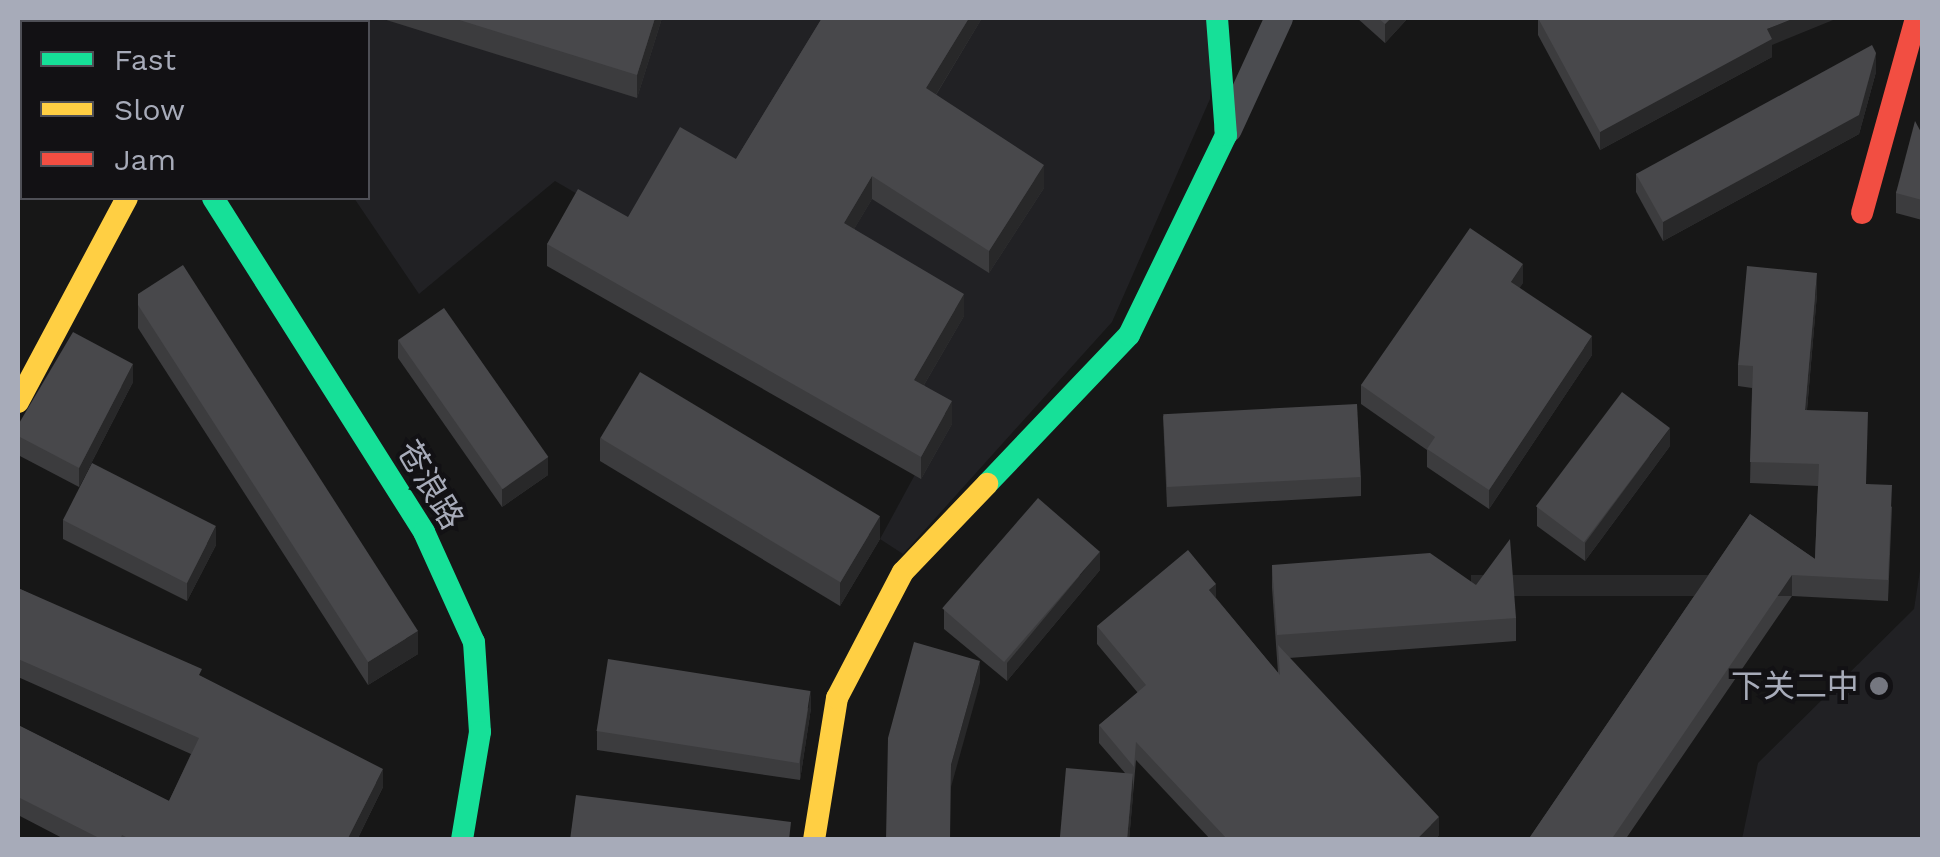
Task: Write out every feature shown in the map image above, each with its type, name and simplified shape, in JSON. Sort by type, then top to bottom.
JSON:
[{"type":"street","points":[[1217,18],[1226,135]]},
{"type":"street","points":[[814,840],[837,698],[904,572],[1129,335],[1279,18]]},
{"type":"street","points":[[1862,212],[1916,18]]},
{"type":"street","points":[[18,402],[126,200]]},
{"type":"street","name":"苍浪路","points":[[214,200],[424,532],[474,642],[480,732],[462,840]]},
{"type":"shaded area","points":[[1215,18],[1210,99],[1112,322],[903,554],[880,539],[949,412],[555,181],[419,294],[355,200],[370,200],[370,20],[356,20]]},
{"type":"shaded area","name":"下关二中","points":[[1922,558],[1922,839],[1742,839],[1758,763],[1914,609]]},
{"type":"building","points":[[18,18],[122,18],[20,20],[18,27]]},
{"type":"building","points":[[453,18],[655,18],[637,75]]},
{"type":"building","points":[[822,18],[969,18],[926,88],[1044,165],[989,251],[872,176],[844,223],[964,294],[914,380],[952,401],[921,457],[547,244],[578,189],[628,217],[680,127],[736,159]]},
{"type":"building","points":[[1538,18],[1795,18],[1767,29],[1772,39],[1600,132]]},
{"type":"building","points":[[1872,45],[1876,53],[1859,115],[1663,222],[1636,174]]},
{"type":"building","points":[[1915,121],[1922,134],[1922,200],[1896,193]]},
{"type":"building","points":[[1470,228],[1523,264],[1511,282],[1592,336],[1489,490],[1427,449],[1435,437],[1361,385]]},
{"type":"building","points":[[183,265],[418,631],[368,662],[138,305],[138,294]]},
{"type":"building","points":[[1747,266],[1817,273],[1805,410],[1868,412],[1866,484],[1892,485],[1888,580],[1792,575],[1611,840],[1528,840],[1750,514],[1815,559],[1819,464],[1750,462],[1753,366],[1738,365]]},
{"type":"building","points":[[444,308],[548,457],[503,489],[398,340]]},
{"type":"building","points":[[73,332],[133,364],[79,468],[18,436],[18,425]]},
{"type":"building","points":[[640,372],[880,516],[840,582],[600,438]]},
{"type":"building","points":[[1622,392],[1670,428],[1584,542],[1536,506]]},
{"type":"building","points":[[1357,404],[1361,477],[1167,487],[1163,414]]},
{"type":"building","points":[[92,463],[216,526],[187,583],[63,520]]},
{"type":"building","points":[[1038,498],[1100,552],[1004,662],[942,608]]},
{"type":"building","points":[[1510,539],[1516,618],[1277,635],[1272,565],[1430,553],[1476,585]]},
{"type":"building","points":[[1188,550],[1216,584],[1209,590],[1280,675],[1278,645],[1439,817],[1416,840],[1228,840],[1136,742],[1134,767],[1099,725],[1146,685],[1097,626]]},
{"type":"building","points":[[18,588],[202,669],[199,675],[383,769],[347,840],[132,840],[122,835],[120,840],[103,840],[18,797],[18,725],[169,801],[199,738],[18,659]]},
{"type":"building","points":[[914,642],[980,661],[951,765],[950,840],[886,840],[888,738]]},
{"type":"building","points":[[608,659],[810,691],[799,763],[597,731]]},
{"type":"building","points":[[1066,768],[1133,774],[1127,840],[1060,840]]},
{"type":"building","points":[[576,795],[791,822],[789,840],[570,840]]},
{"type":"traffic: fast","points":[[987,484],[1129,335],[1226,135],[1217,18]]},
{"type":"traffic: fast","points":[[214,200],[424,532],[474,642],[480,732],[462,840]]},
{"type":"traffic: slow","points":[[18,402],[126,200]]},
{"type":"traffic: slow","points":[[814,840],[837,698],[903,572],[987,484]]},
{"type":"traffic: jam","points":[[1862,213],[1916,18]]},
{"type":"place","name":"下关二中","points":[[1879,686]]}]
